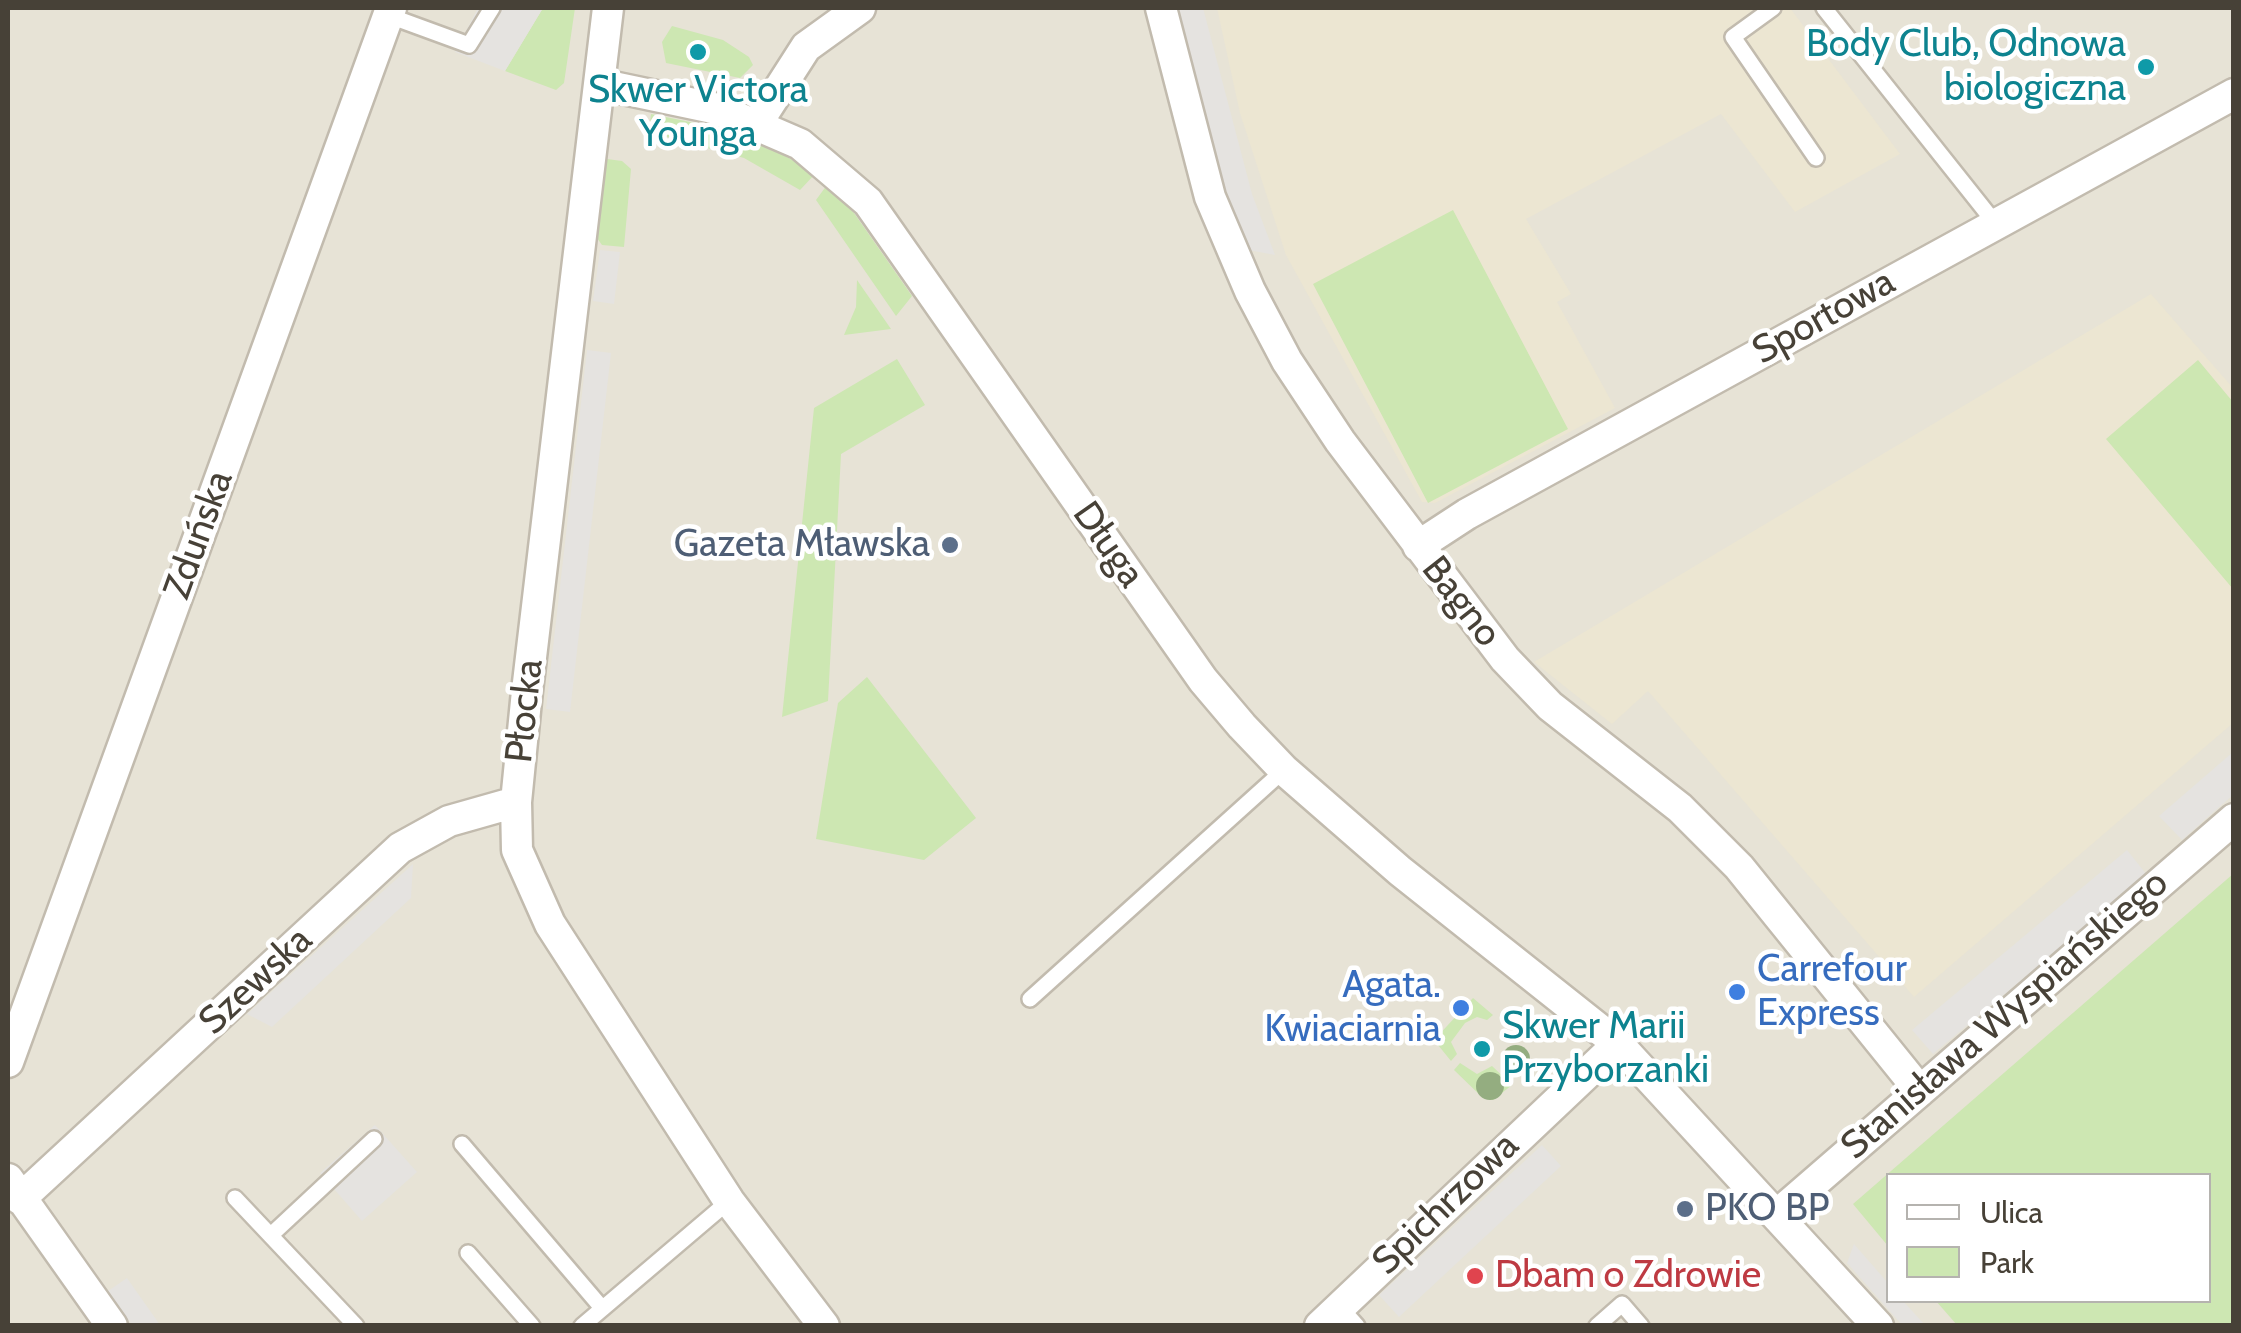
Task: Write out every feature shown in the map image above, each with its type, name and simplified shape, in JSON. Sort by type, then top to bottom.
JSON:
[{"type":"street","name":"Płocka","points":[[608,8],[516,802],[516,850],[550,924],[728,1201],[824,1326]]},
{"type":"street","points":[[756,124],[806,47],[860,8]]},
{"type":"street","name":"Bagno","points":[[1162,8],[1210,197],[1250,291],[1298,378],[1418,546],[1505,659],[1550,706],[1680,808],[1739,867],[1920,1090]]},
{"type":"street","name":"Zduńska","points":[[8,1062],[389,11]]},
{"type":"street","name":"Długa","points":[[599,84],[713,108],[756,124],[800,144],[868,202],[1202,680],[1284,770],[1400,871],[1618,1044],[1779,1213],[1878,1326]]},
{"type":"street","name":"Sportowa","points":[[1418,546],[1467,514],[2234,94]]},
{"type":"street","name":"Szewska","points":[[14,1189],[400,848],[449,821],[516,802]]},
{"type":"street","name":"Stanisława Wyspiańskiego","points":[[1779,1213],[2234,819]]},
{"type":"street","name":"Spichrzowa","points":[[1339,1319],[1618,1044]]},
{"type":"street","points":[[14,1189],[112,1326]]},
{"type":"lane","points":[[389,11],[469,45],[492,8]]},
{"type":"lane","points":[[1773,8],[1733,37],[1816,158]]},
{"type":"lane","points":[[1824,8],[1995,224]]},
{"type":"lane","points":[[1030,999],[1284,770]]},
{"type":"lane","points":[[270,1235],[374,1139]]},
{"type":"lane","points":[[462,1144],[602,1308]]},
{"type":"lane","points":[[235,1198],[356,1326]]},
{"type":"lane","points":[[582,1326],[728,1201]]},
{"type":"lane","points":[[468,1252],[532,1326]]},
{"type":"lane","points":[[1597,1326],[1622,1304],[1641,1326]]},
{"type":"shaded area","points":[[8,8],[2233,8],[2233,1325],[8,1326]]},
{"type":"shaded area","points":[[478,8],[543,8],[505,71],[455,52]]},
{"type":"shaded area","points":[[1175,8],[1203,8],[1252,194],[1275,255],[1243,249],[1222,189]]},
{"type":"shaded area","points":[[1217,8],[1790,8],[1900,154],[1795,212],[1721,114],[1526,219],[1571,294],[1557,302],[1615,408],[1435,503],[1422,502],[1286,255],[1240,113]]},
{"type":"shaded area","points":[[600,250],[620,252],[614,304],[593,301]]},
{"type":"shaded area","points":[[2151,294],[2233,388],[2233,723],[1914,997],[1648,691],[1612,724],[1534,662]]},
{"type":"shaded area","points":[[587,350],[611,353],[570,712],[546,709]]},
{"type":"shaded area","points":[[2233,752],[2233,795],[2182,840],[2159,816]]},
{"type":"shaded area","points":[[2127,850],[2147,875],[1933,1054],[1912,1030]]},
{"type":"shaded area","points":[[413,864],[411,898],[272,1027],[247,1014]]},
{"type":"shaded area","points":[[375,1125],[417,1172],[362,1221],[320,1173]]},
{"type":"shaded area","points":[[1542,1145],[1561,1166],[1399,1317],[1379,1295]]},
{"type":"shaded area","points":[[1854,1244],[1886,1281],[1886,1303],[1905,1303],[1925,1325],[1902,1325],[1847,1263]]},
{"type":"shaded area","points":[[127,1278],[160,1325],[132,1325],[108,1291]]},
{"type":"green space","points":[[543,8],[575,8],[564,83],[556,90],[505,71]]},
{"type":"green space","points":[[672,26],[723,40],[749,57],[753,65],[740,78],[666,63],[662,42]]},
{"type":"green space","points":[[651,114],[729,130],[779,152],[815,174],[800,190],[744,158],[649,132]]},
{"type":"green space","points":[[607,159],[622,161],[631,169],[624,247],[602,245],[597,238]]},
{"type":"green space","points":[[827,185],[854,213],[912,296],[896,316],[816,200]]},
{"type":"green space","points":[[1453,210],[1568,429],[1428,503],[1313,284]]},
{"type":"green space","points":[[857,280],[891,329],[844,335],[856,307]]},
{"type":"green space","points":[[897,359],[925,405],[841,454],[828,701],[782,717],[814,408]]},
{"type":"green space","points":[[2198,360],[2233,402],[2233,589],[2106,439]]},
{"type":"green space","points":[[867,677],[976,818],[924,860],[816,839],[838,703]]},
{"type":"green space","points":[[2233,874],[2233,1325],[1957,1325],[1938,1303],[2211,1303],[2211,1173],[1889,1173]]},
{"type":"green space","points":[[1473,998],[1493,1015],[1487,1020],[1477,1017],[1465,1023],[1451,1042],[1457,1054],[1451,1061],[1434,1040]]},
{"type":"green space","points":[[1460,1063],[1477,1074],[1492,1066],[1512,1085],[1493,1100],[1483,1098],[1454,1070]]},
{"type":"green space","points":[[1886,1175],[1886,1244],[1853,1204]]},
{"type":"place","name":"Skwer Victora Younga","points":[[698,52]]},
{"type":"place","name":"Body Club, Odnowa biologiczna","points":[[2146,67]]},
{"type":"place","name":"Gazeta Mławska","points":[[950,545]]},
{"type":"place","name":"Carrefour Express","points":[[1737,992]]},
{"type":"place","name":"Agata. Kwiaciarnia","points":[[1461,1008]]},
{"type":"place","name":"Skwer Marii Przyborzanki","points":[[1482,1049]]},
{"type":"place","name":"PKO BP","points":[[1685,1209]]},
{"type":"place","name":"Dbam o Zdrowie","points":[[1475,1276]]}]
